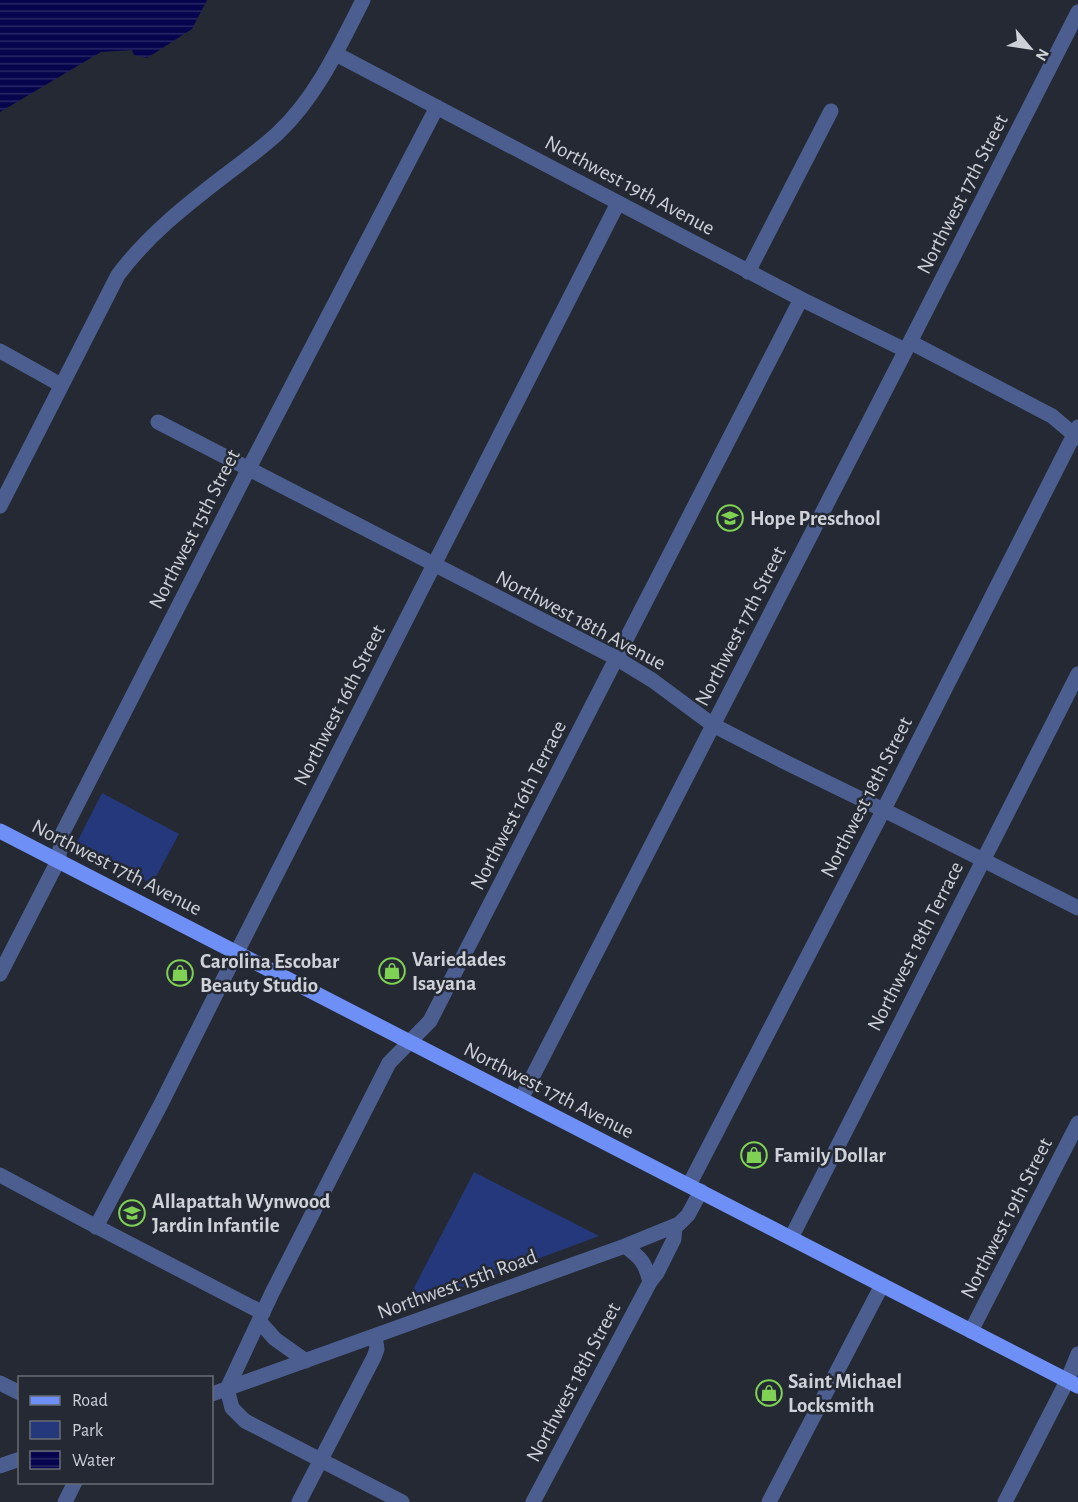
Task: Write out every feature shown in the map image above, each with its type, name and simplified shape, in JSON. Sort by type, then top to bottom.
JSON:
[{"type":"main road","name":"Northwest 17th Avenue","points":[[0,831],[1073,1383]]},
{"type":"street","points":[[0,506],[118,275],[137,250],[165,223],[251,156],[301,109],[336,54],[363,0]]},
{"type":"street","name":"Northwest 17th Street","points":[[520,1099],[1078,12]]},
{"type":"street","name":"Northwest 19th Avenue","points":[[336,54],[748,272],[1052,416],[1077,433]]},
{"type":"street","name":"Northwest 15th Street","points":[[0,974],[58,861],[63,832],[437,107]]},
{"type":"street","points":[[748,272],[831,111]]},
{"type":"street","name":"Northwest 16th Street","points":[[96,1227],[161,1104],[618,202]]},
{"type":"street","name":"Northwest 16th Terrace","points":[[227,1389],[389,1063],[430,1021],[801,299]]},
{"type":"street","points":[[0,351],[61,385]]},
{"type":"street","name":"Northwest 18th Avenue","points":[[158,422],[616,658],[652,680],[713,725],[1078,908]]},
{"type":"street","name":"Northwest 18th Street","points":[[695,1188],[883,811],[1077,433]]},
{"type":"street","name":"Northwest 18th Terrace","points":[[791,1238],[1078,674]]},
{"type":"street","name":"Northwest 19th Street","points":[[971,1331],[1078,1123]]},
{"type":"street","points":[[0,1175],[261,1317],[274,1339],[306,1361]]},
{"type":"street","name":"Northwest 15th Road","points":[[213,1394],[675,1226],[686,1218],[695,1188]]},
{"type":"street","name":"Northwest 18th Street","points":[[533,1502],[650,1282],[657,1273],[674,1239],[675,1226]]},
{"type":"street","points":[[625,1246],[643,1262],[650,1282]]},
{"type":"street","points":[[769,1502],[882,1285]]},
{"type":"street","points":[[299,1502],[374,1357],[377,1348],[375,1336]]},
{"type":"street","points":[[1005,1502],[1073,1383],[1078,1354]]},
{"type":"street","points":[[0,1383],[18,1393]]},
{"type":"street","points":[[227,1389],[232,1408],[245,1421],[402,1502]]},
{"type":"street","points":[[0,1466],[18,1460]]},
{"type":"street","points":[[65,1502],[74,1484]]},
{"type":"green space","points":[[102,793],[179,834],[152,884],[76,844]]},
{"type":"green space","points":[[474,1172],[599,1236],[403,1309]]},
{"type":"water","points":[[0,0],[207,0],[192,29],[147,58],[134,55],[132,50],[101,52],[0,112]]},
{"type":"place","name":"Hope Preschool","points":[[730,518]]},
{"type":"place","name":"Variedades Isayana","points":[[392,971]]},
{"type":"place","name":"Carolina Escobar Beauty Studio","points":[[180,973]]},
{"type":"place","name":"Family Dollar","points":[[754,1155]]},
{"type":"place","name":"Allapattah Wynwood Jardin Infantile","points":[[132,1213]]},
{"type":"place","name":"Saint Michael Locksmith","points":[[769,1393]]}]
